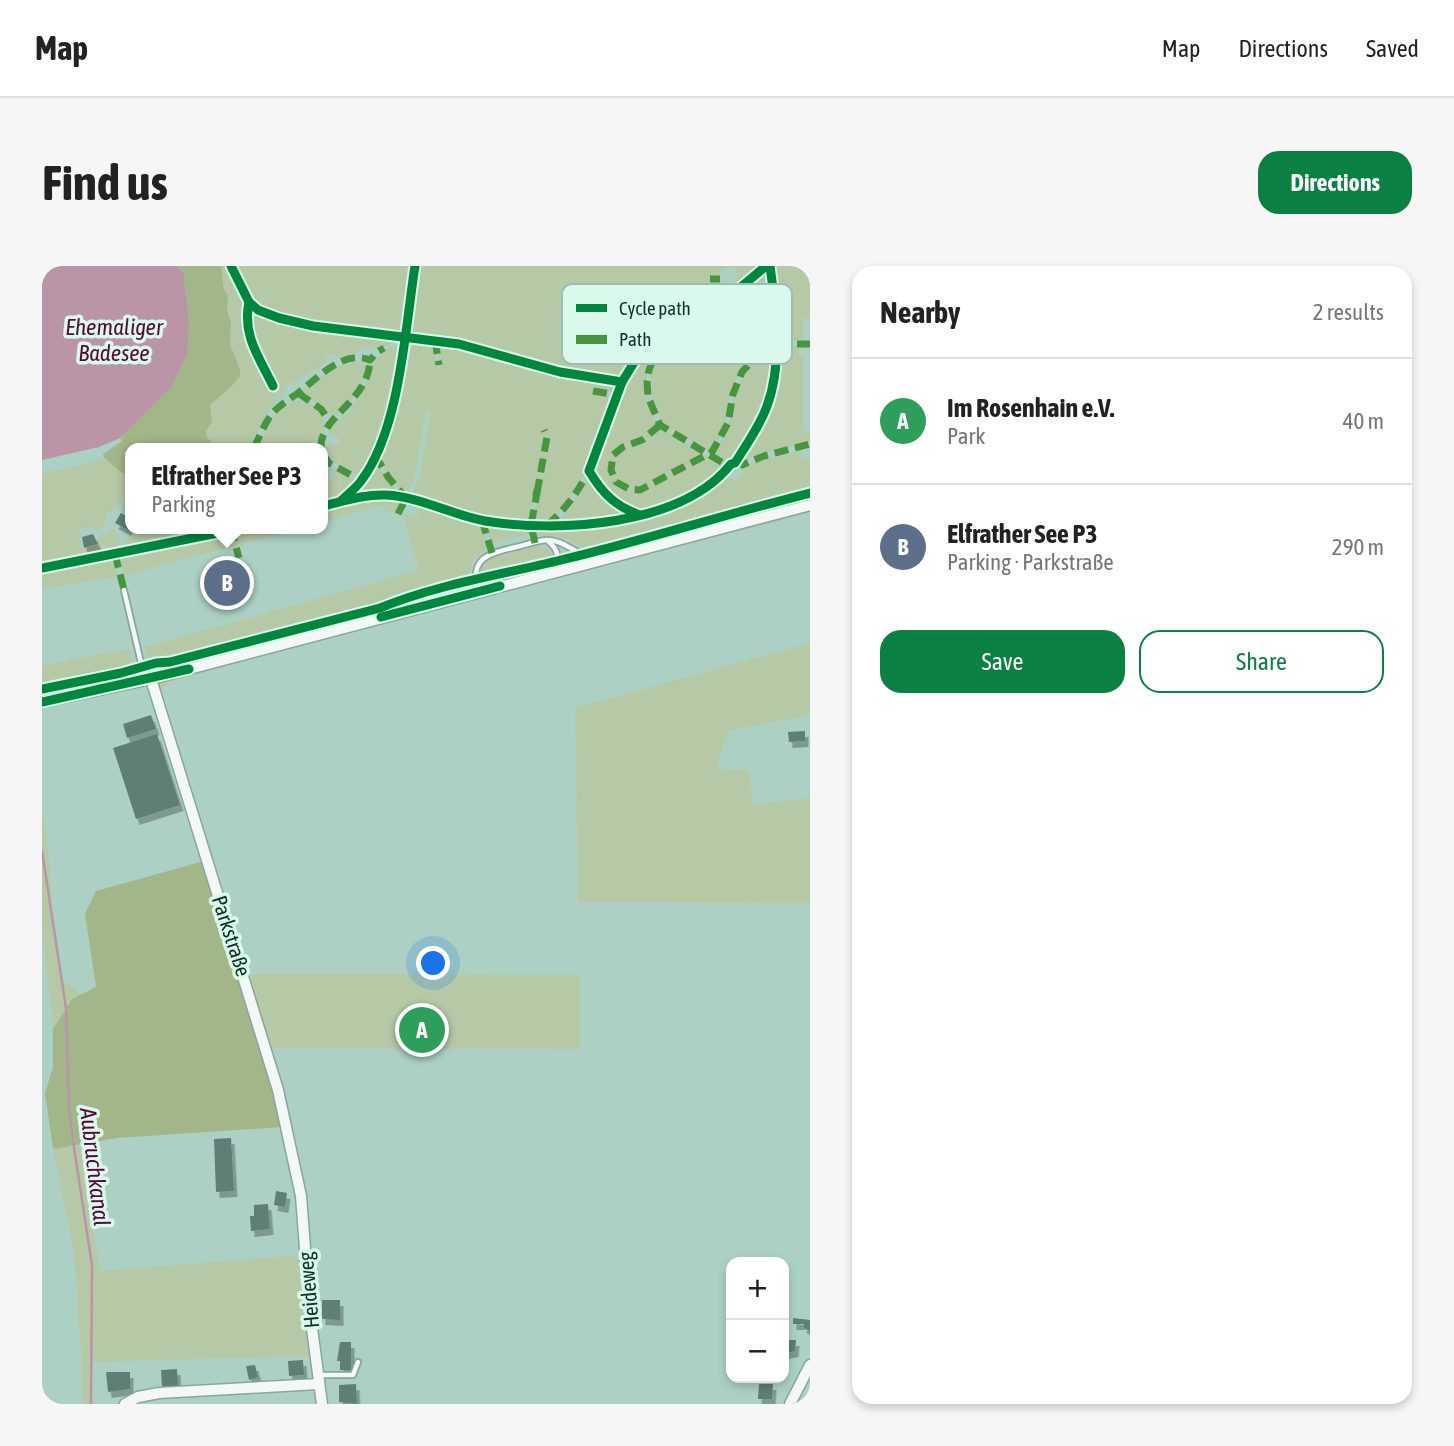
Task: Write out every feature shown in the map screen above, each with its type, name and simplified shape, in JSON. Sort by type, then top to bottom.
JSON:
[{"type":"street","points":[[42,702],[148,680],[810,505]]},
{"type":"street","name":"Parkstraße","points":[[148,680],[278,1090],[301,1196]]},
{"type":"street","name":"Heideweg","points":[[301,1196],[322,1404]]},
{"type":"street","points":[[790,1404],[810,1364]]},
{"type":"street","points":[[125,1404],[138,1397],[159,1393],[318,1379]]},
{"type":"lane","points":[[478,592],[475,576],[482,558],[492,552],[547,540],[604,559]]},
{"type":"lane","points":[[547,540],[555,546],[558,554],[553,572]]},
{"type":"lane","points":[[124,590],[148,680]]},
{"type":"lane","points":[[318,1379],[353,1375],[358,1362]]},
{"type":"green space","points":[[177,266],[221,266],[224,290],[228,295],[230,344],[240,376],[210,405],[212,422],[206,431],[207,438],[213,443],[125,443],[125,474],[103,454],[122,441],[120,438],[183,272]]},
{"type":"green space","points":[[221,266],[227,266],[247,301],[247,333],[278,399],[252,443],[213,443],[207,438],[206,431],[212,422],[210,405],[240,370],[230,344],[228,295],[224,290]]},
{"type":"green space","points":[[233,266],[413,266],[402,332],[400,334],[348,329],[263,311],[253,301]]},
{"type":"green space","points":[[418,266],[763,266],[741,284],[734,284],[738,276],[733,267],[724,268],[720,278],[710,277],[710,281],[721,281],[722,284],[562,284],[562,364],[627,364],[619,380],[559,370],[459,342],[408,335]]},
{"type":"green space","points":[[774,266],[810,266],[810,318],[803,318],[803,341],[792,340],[792,284],[775,284]]},
{"type":"green space","points":[[766,269],[769,270],[770,284],[751,284]]},
{"type":"green space","points":[[252,309],[263,317],[298,328],[391,339],[391,344],[378,350],[363,346],[359,352],[337,358],[334,353],[326,355],[325,364],[286,386],[282,402],[250,333],[248,315]]},
{"type":"green space","points":[[409,340],[431,346],[438,368],[440,361],[436,345],[439,343],[486,353],[554,373],[617,383],[615,392],[593,390],[593,393],[613,397],[585,473],[563,508],[549,519],[533,523],[539,491],[534,490],[529,523],[490,519],[410,496],[420,477],[430,411],[426,410],[414,479],[407,493],[397,487],[377,455],[397,401],[406,344]]},
{"type":"green space","points":[[392,346],[400,347],[401,350],[382,431],[361,477],[337,464],[328,452],[328,444],[336,445],[339,442],[338,437],[328,434],[332,426],[351,409],[367,383],[380,353]]},
{"type":"green space","points":[[792,346],[800,346],[798,355],[803,357],[803,431],[810,432],[810,442],[759,454],[740,462],[769,408],[776,364],[792,364]]},
{"type":"green space","points":[[357,362],[367,365],[367,374],[359,388],[355,388],[349,404],[336,415],[330,415],[312,400],[298,395],[333,370]]},
{"type":"green space","points":[[636,364],[649,364],[647,391],[654,419],[660,430],[678,438],[723,468],[719,474],[680,499],[642,512],[626,507],[606,492],[595,467],[624,392],[625,381]]},
{"type":"green space","points":[[654,364],[744,364],[730,393],[722,433],[708,451],[670,429],[661,419],[651,391]]},
{"type":"green space","points":[[749,364],[772,364],[767,395],[737,455],[723,462],[714,457],[715,451],[727,432],[734,396]]},
{"type":"green space","points":[[296,400],[319,411],[326,426],[321,437],[311,443],[260,443],[277,414]]},
{"type":"green space","points":[[802,450],[802,459],[810,459],[810,489],[588,550],[556,536],[535,536],[535,528],[596,526],[657,514],[694,498],[725,476],[736,480],[745,465]]},
{"type":"green space","points":[[104,457],[125,474],[125,515],[122,500],[115,509],[107,513],[102,528],[96,532],[88,527],[81,529],[79,537],[83,549],[98,545],[96,538],[113,529],[118,534],[121,548],[114,550],[102,546],[101,554],[42,563],[42,473],[88,464]]},
{"type":"green space","points":[[375,461],[397,493],[381,492],[348,497],[361,485]]},
{"type":"green space","points":[[332,468],[359,481],[328,503],[328,481],[333,478]]},
{"type":"green space","points":[[589,476],[608,502],[627,514],[558,523],[575,502]]},
{"type":"green space","points":[[810,495],[810,500],[619,552],[602,553]]},
{"type":"green space","points":[[383,497],[399,501],[397,510],[386,513],[384,505],[328,521],[328,508]]},
{"type":"green space","points":[[420,505],[481,523],[488,548],[474,559],[468,578],[400,596],[378,606],[175,659],[148,662],[144,647],[419,570],[403,513],[417,517]]},
{"type":"green space","points":[[810,509],[810,513],[311,642],[168,683],[162,690],[160,701],[158,690],[162,681]]},
{"type":"green space","points":[[488,524],[528,529],[530,534],[492,543],[486,527]]},
{"type":"green space","points":[[133,534],[200,534],[127,549],[125,543]]},
{"type":"green space","points":[[231,534],[278,534],[123,576],[121,560]]},
{"type":"green space","points":[[539,546],[550,550],[553,560],[493,575],[482,574],[482,567],[490,558]]},
{"type":"green space","points":[[108,561],[113,564],[118,576],[42,589],[42,573]]},
{"type":"green space","points":[[461,586],[389,611],[161,672],[150,668],[385,609],[404,600]]},
{"type":"green space","points":[[810,643],[810,715],[728,731],[716,769],[748,770],[754,804],[810,798],[810,903],[578,902],[575,708]]},
{"type":"green space","points":[[130,649],[133,667],[42,687],[42,665]]},
{"type":"green space","points":[[42,808],[51,879],[52,927],[63,980],[81,995],[72,999],[53,1029],[42,928]]},
{"type":"green space","points":[[204,861],[274,1087],[283,1127],[117,1138],[53,1149],[45,1093],[53,1067],[53,1029],[72,999],[96,987],[85,914],[96,891]]},
{"type":"green space","points":[[247,974],[580,975],[580,1049],[271,1048]]},
{"type":"green space","points":[[97,1142],[91,1156],[88,1188],[100,1271],[300,1255],[312,1356],[92,1362],[92,1404],[82,1404],[73,1247],[53,1149]]},
{"type":"water","name":"Ehemaliger Badesee","points":[[42,266],[177,266],[183,272],[189,322],[187,354],[171,387],[120,438],[99,447],[42,460]]},
{"type":"building","points":[[121,513],[125,515],[125,528],[115,523]]},
{"type":"building","points":[[93,534],[98,544],[84,548],[82,537]]},
{"type":"building","points":[[151,715],[156,729],[127,738],[123,724]]},
{"type":"building","points":[[805,731],[805,741],[789,742],[788,732]]},
{"type":"building","points":[[157,734],[180,805],[136,819],[113,748]]},
{"type":"building","points":[[231,1138],[234,1191],[216,1192],[214,1139]]},
{"type":"building","points":[[276,1191],[287,1193],[285,1207],[274,1205]]},
{"type":"building","points":[[268,1204],[270,1229],[251,1231],[250,1216],[254,1216],[254,1205]]},
{"type":"building","points":[[322,1300],[340,1300],[340,1320],[322,1319]]},
{"type":"building","points":[[793,1318],[810,1320],[810,1331],[803,1327],[804,1324],[793,1324]]},
{"type":"building","points":[[789,1340],[796,1340],[795,1351],[789,1352]]},
{"type":"building","points":[[340,1342],[351,1342],[351,1370],[340,1370],[340,1361],[337,1361]]},
{"type":"building","points":[[303,1360],[304,1375],[289,1376],[288,1361]]},
{"type":"building","points":[[255,1365],[258,1377],[249,1380],[246,1366]]},
{"type":"building","points":[[177,1369],[178,1386],[162,1387],[161,1370]]},
{"type":"building","points":[[106,1372],[130,1372],[130,1389],[108,1392]]},
{"type":"building","points":[[356,1384],[357,1404],[339,1402],[339,1385]]},
{"type":"building","points":[[759,1384],[773,1384],[772,1399],[758,1399]]},
{"type":"waterway","name":"Aubruchkanal","points":[[42,851],[66,1008],[69,1109],[92,1265],[91,1404]]},
{"type":"marked path","points":[[710,279],[720,279]]},
{"type":"marked path","points":[[435,340],[439,365]]},
{"type":"marked path","points":[[792,344],[810,344]]},
{"type":"marked path","points":[[256,443],[275,411],[331,367],[350,359],[370,360],[384,348]]},
{"type":"marked path","points":[[321,443],[322,437],[335,417],[362,387],[370,360]]},
{"type":"marked path","points":[[651,364],[647,382],[648,397],[660,425],[728,466]]},
{"type":"marked path","points":[[660,425],[642,440],[623,447],[613,455],[611,470],[616,482],[629,489],[640,490],[712,452],[728,423],[733,394],[742,372],[749,364]]},
{"type":"marked path","points":[[593,391],[617,395]]},
{"type":"marked path","points":[[298,393],[321,409],[330,422]]},
{"type":"marked path","points":[[537,493],[547,437],[544,430]]},
{"type":"marked path","points":[[735,463],[742,465],[764,456],[810,444]]},
{"type":"marked path","points":[[375,455],[388,477],[406,498]]},
{"type":"marked path","points":[[328,462],[362,481]]},
{"type":"marked path","points":[[547,525],[571,500],[589,471]]},
{"type":"marked path","points":[[533,492],[537,493],[531,525],[535,543]]},
{"type":"marked path","points":[[398,514],[406,498]]},
{"type":"marked path","points":[[482,520],[492,553]]},
{"type":"marked path","points":[[232,534],[239,558]]},
{"type":"marked path","points":[[115,554],[124,590]]},
{"type":"cycle path","points":[[231,266],[249,302],[258,310],[279,318],[313,326],[459,344],[560,372],[622,382]]},
{"type":"cycle path","points":[[342,500],[361,481],[374,460],[393,407],[415,266]]},
{"type":"cycle path","points":[[745,284],[766,266]]},
{"type":"cycle path","points":[[770,266],[772,284]]},
{"type":"cycle path","points":[[249,302],[247,314],[250,335],[273,386]]},
{"type":"cycle path","points":[[633,364],[622,382],[589,471],[610,498],[623,508],[640,515]]},
{"type":"cycle path","points":[[328,505],[378,495],[399,496],[485,521],[548,526],[582,525],[651,512],[682,501],[709,485],[735,463],[767,406],[776,364]]},
{"type":"cycle path","points":[[42,689],[170,662],[380,608],[447,586],[592,552],[810,493]]},
{"type":"cycle path","points":[[42,568],[213,534]]},
{"type":"cycle path","points":[[381,617],[500,586]]},
{"type":"cycle path","points":[[42,702],[189,669]]},
{"type":"place","name":"Elfrather See P3","points":[[227,583]]},
{"type":"place","name":"Im Rosenhain e.V.","points":[[422,1030]]}]
